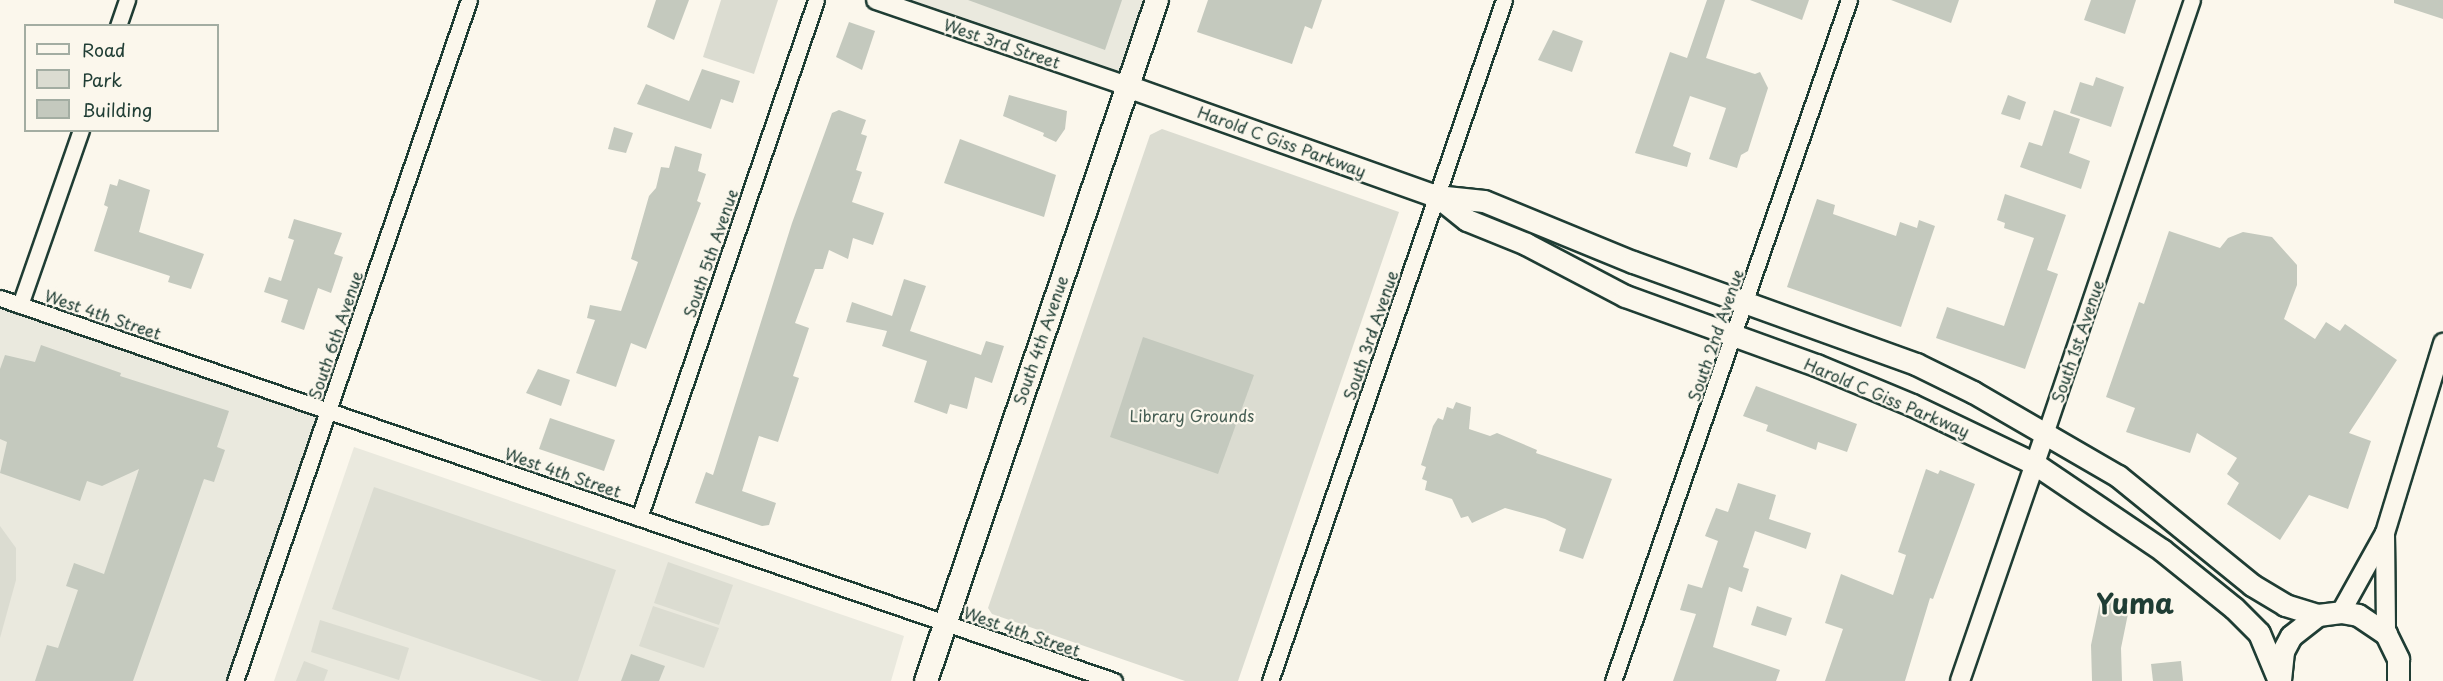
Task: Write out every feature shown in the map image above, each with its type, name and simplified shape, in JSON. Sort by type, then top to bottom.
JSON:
[{"type":"main road","name":"South 4th Avenue","points":[[926,681],[1157,0]]},
{"type":"main road","name":"Harold C Giss Parkway","points":[[1127,86],[1437,196],[1484,201],[1633,262],[1746,300],[1916,364],[1973,392],[2118,477],[2252,585],[2285,605],[2318,615]]},
{"type":"main road","name":"Harold C Giss Parkway","points":[[1437,196],[1467,220],[1526,244],[1625,296],[1734,333],[1912,405],[2035,464],[2162,550],[2234,608],[2259,633],[2280,681]]},
{"type":"main road","points":[[2280,681],[2283,651],[2291,636],[2318,615],[2341,612],[2358,615],[2386,634],[2409,681]]},
{"type":"main road","points":[[2398,659],[2398,681]]},
{"type":"street","points":[[119,24],[127,0]]},
{"type":"street","name":"South 6th Avenue","points":[[235,681],[469,0]]},
{"type":"street","name":"South 5th Avenue","points":[[639,518],[816,0]]},
{"type":"street","name":"West 3rd Street","points":[[876,0],[1127,86]]},
{"type":"street","name":"South 3rd Avenue","points":[[1270,681],[1504,0]]},
{"type":"street","name":"South 2nd Avenue","points":[[1613,681],[1849,0]]},
{"type":"street","name":"South 1st Avenue","points":[[1960,681],[2192,0]]},
{"type":"street","points":[[20,304],[80,132]]},
{"type":"street","name":"West 4th Street","points":[[0,298],[1114,681]]},
{"type":"street","points":[[2341,612],[2385,533],[2443,343]]},
{"type":"street","points":[[2385,533],[2386,634]]},
{"type":"shaded area","points":[[876,0],[1157,0],[1127,86]]},
{"type":"shaded area","points":[[0,297],[328,409],[235,681],[0,681]]},
{"type":"shaded area","points":[[354,447],[904,636],[891,681],[274,681]]},
{"type":"green space","points":[[721,0],[778,0],[754,74],[703,57]]},
{"type":"green space","name":"Library Grounds","points":[[1162,129],[1399,212],[1238,681],[1185,681],[992,614],[988,608],[1150,135]]},
{"type":"green space","points":[[374,487],[616,570],[578,681],[542,681],[332,609]]},
{"type":"green space","points":[[0,526],[16,548],[16,580],[0,638]]},
{"type":"green space","points":[[668,562],[733,585],[719,625],[654,603]]},
{"type":"green space","points":[[653,606],[719,628],[704,668],[639,646]]},
{"type":"green space","points":[[320,620],[409,648],[399,680],[311,652]]},
{"type":"green space","points":[[304,661],[328,670],[324,681],[296,681]]},
{"type":"building","points":[[656,0],[689,0],[674,40],[647,27]]},
{"type":"building","points":[[968,0],[1122,0],[1105,50]]},
{"type":"building","points":[[1208,0],[1322,0],[1312,29],[1305,26],[1292,64],[1197,32]]},
{"type":"building","points":[[1707,0],[1725,0],[1706,58],[1755,74],[1760,72],[1768,88],[1748,151],[1741,155],[1737,168],[1709,159],[1726,108],[1690,96],[1673,146],[1691,153],[1687,167],[1635,153],[1670,52],[1687,58]]},
{"type":"building","points":[[1750,0],[1809,0],[1802,20]]},
{"type":"building","points":[[1891,0],[1959,0],[1951,23]]},
{"type":"building","points":[[2091,0],[2136,0],[2125,34],[2084,20]]},
{"type":"building","points":[[2394,0],[2443,0],[2443,19],[2394,3]]},
{"type":"building","points":[[849,22],[875,31],[862,70],[836,57]]},
{"type":"building","points":[[1553,30],[1583,41],[1572,72],[1538,60]]},
{"type":"building","points":[[702,69],[740,81],[733,103],[721,99],[711,129],[637,104],[646,84],[689,101]]},
{"type":"building","points":[[2096,77],[2124,87],[2111,127],[2070,113],[2080,82],[2093,86]]},
{"type":"building","points":[[1009,95],[1067,111],[1065,129],[1056,142],[1043,136],[1044,133],[1003,116]]},
{"type":"building","points":[[2008,95],[2026,102],[2020,120],[2001,114]]},
{"type":"building","points":[[839,110],[866,120],[861,134],[867,136],[856,170],[862,172],[852,202],[884,213],[873,245],[853,238],[848,259],[829,250],[823,269],[815,269],[795,323],[809,328],[793,376],[799,378],[778,442],[759,436],[742,491],[776,503],[769,525],[762,526],[695,503],[706,472],[713,475],[792,223],[832,113]]},
{"type":"building","points":[[2054,110],[2080,119],[2069,153],[2090,161],[2081,189],[2020,167],[2029,142],[2042,146]]},
{"type":"building","points":[[614,127],[633,133],[626,153],[608,149]]},
{"type":"building","points":[[960,139],[1056,175],[1044,217],[944,183]]},
{"type":"building","points":[[675,146],[702,154],[698,171],[706,174],[697,201],[701,203],[646,349],[631,343],[616,387],[576,373],[595,320],[587,318],[590,305],[621,311],[638,262],[631,259],[649,196],[656,188],[661,167],[669,168]]},
{"type":"building","points":[[119,179],[150,190],[139,232],[204,254],[191,289],[168,282],[170,276],[94,251],[108,207],[104,205],[110,184],[117,186]]},
{"type":"building","points":[[2005,194],[2066,215],[2047,270],[2058,274],[2025,369],[1936,338],[1947,307],[2004,326],[2034,238],[2004,228],[2005,223],[1997,220]]},
{"type":"building","points":[[1817,199],[1835,205],[1833,214],[1896,236],[1900,222],[1917,228],[1919,220],[1935,226],[1901,327],[1787,287]]},
{"type":"building","points":[[294,219],[342,233],[334,254],[343,257],[331,293],[318,288],[304,330],[281,322],[288,300],[264,292],[269,277],[281,281],[294,240],[288,238]]},
{"type":"building","points":[[2169,231],[2220,248],[2228,238],[2243,232],[2272,237],[2297,265],[2297,285],[2284,319],[2315,339],[2326,322],[2340,331],[2345,324],[2397,360],[2349,433],[2371,441],[2348,509],[2309,495],[2280,540],[2227,504],[2239,483],[2227,474],[2237,458],[2197,433],[2190,453],[2126,432],[2135,408],[2106,397],[2139,302],[2144,304]]},
{"type":"building","points":[[904,279],[926,286],[910,331],[981,355],[986,341],[1004,346],[992,383],[975,377],[967,409],[950,404],[947,414],[914,402],[927,361],[882,346],[887,331],[846,322],[852,302],[892,316]]},
{"type":"building","points":[[1143,337],[1254,375],[1218,474],[1110,437]]},
{"type":"building","points":[[41,345],[121,373],[120,376],[229,411],[217,447],[225,450],[214,482],[204,479],[133,681],[35,681],[47,645],[58,648],[78,590],[66,586],[74,563],[104,574],[139,469],[102,486],[87,481],[80,501],[0,473],[7,442],[0,439],[0,369],[5,355],[35,362]]},
{"type":"building","points":[[538,369],[570,380],[561,406],[526,393]]},
{"type":"building","points":[[1756,386],[1857,424],[1847,452],[1818,442],[1816,450],[1766,431],[1768,425],[1743,416]]},
{"type":"building","points":[[1456,402],[1471,407],[1469,429],[1490,436],[1497,433],[1537,450],[1536,453],[1612,479],[1583,559],[1559,551],[1566,529],[1545,519],[1505,508],[1472,523],[1468,516],[1461,518],[1452,499],[1425,490],[1427,481],[1422,479],[1426,467],[1421,465],[1433,426],[1438,418],[1443,420],[1447,407],[1453,409]]},
{"type":"building","points":[[550,418],[615,440],[604,471],[539,449]]},
{"type":"building","points":[[1926,469],[1938,474],[1940,470],[1975,484],[1933,599],[1930,598],[1905,681],[1825,681],[1843,629],[1825,623],[1841,574],[1893,595],[1906,555],[1898,552]]},
{"type":"building","points":[[1738,483],[1776,495],[1769,519],[1811,533],[1806,549],[1755,531],[1743,567],[1749,569],[1742,592],[1729,587],[1713,647],[1780,670],[1776,681],[1673,681],[1696,614],[1680,610],[1688,584],[1702,588],[1718,541],[1705,536],[1716,508],[1728,512]]},
{"type":"building","points":[[2101,598],[2130,604],[2121,648],[2122,681],[2092,681],[2091,645]]},
{"type":"building","points":[[1757,606],[1792,618],[1786,636],[1751,625]]},
{"type":"building","points":[[631,654],[665,666],[659,681],[621,681]]},
{"type":"building","points":[[2181,661],[2183,681],[2153,681],[2151,664]]},
{"type":"district","name":"Yuma","points":[[2135,603]]}]
